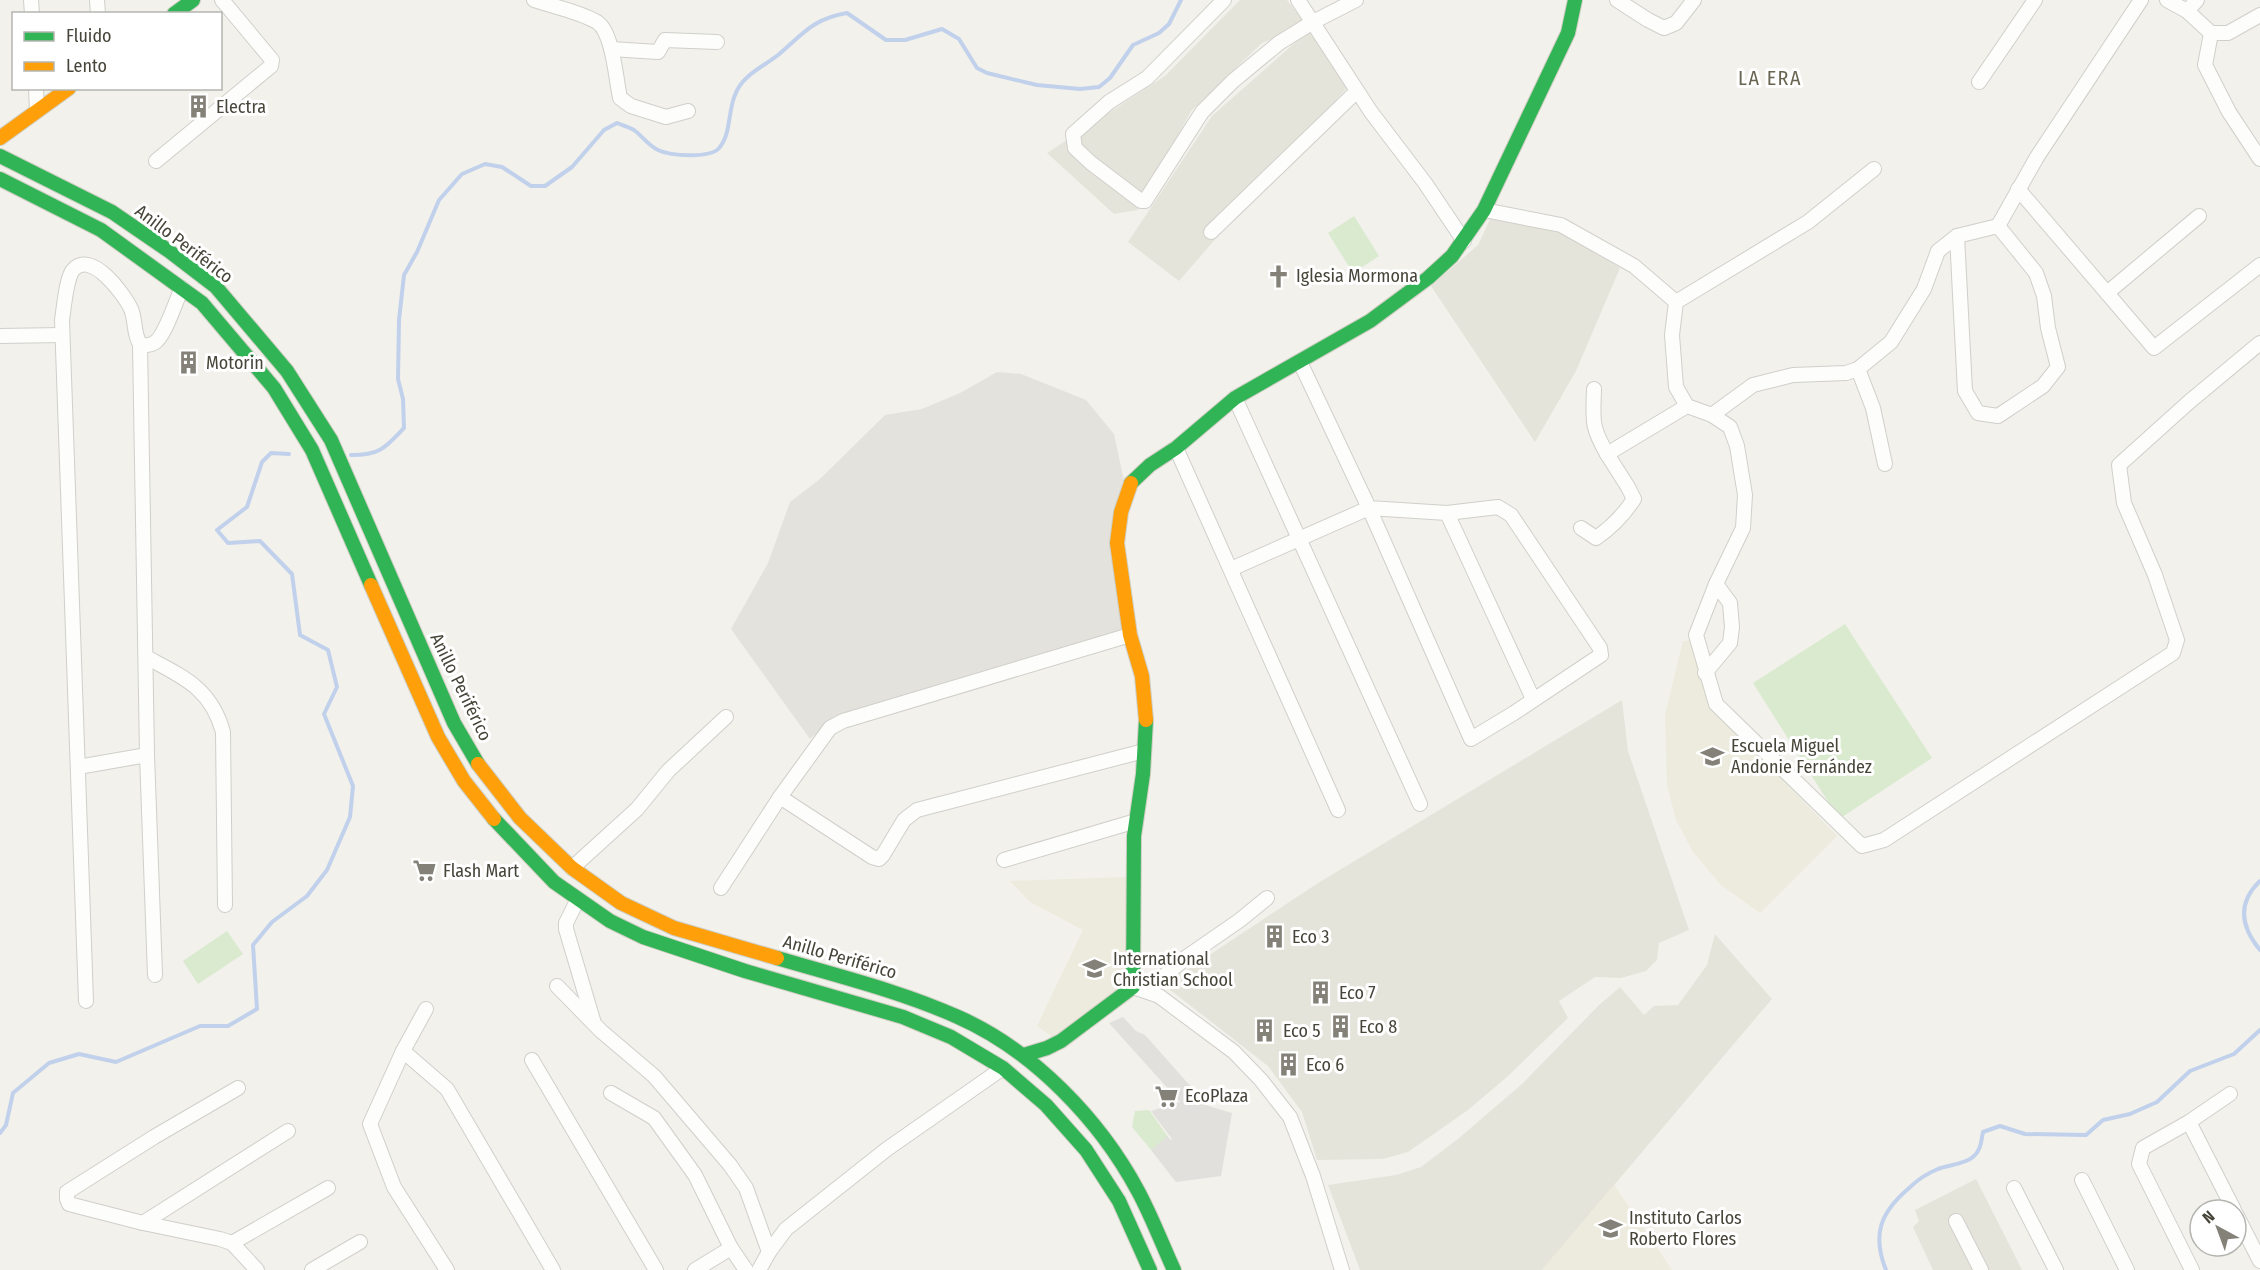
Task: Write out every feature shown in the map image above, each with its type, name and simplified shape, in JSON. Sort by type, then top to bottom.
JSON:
[{"type":"main road","points":[[177,12],[193,0]]},
{"type":"main road","points":[[1024,1055],[1061,1041],[1139,989],[1132,931],[1136,821],[1143,774],[1146,710],[1142,676],[1130,635],[1117,543],[1120,512],[1131,483],[1150,465],[1176,448],[1235,398],[1370,321],[1452,256],[1484,210],[1568,33],[1575,0]]},
{"type":"main road","points":[[0,138],[66,90]]},
{"type":"main road","name":"Anillo Periférico","points":[[0,156],[112,212],[169,251],[216,287],[288,371],[331,440],[454,723],[482,769],[520,818],[572,868],[621,903],[674,928],[910,997],[961,1018],[1024,1055],[1061,1089],[1103,1137],[1138,1191],[1174,1270]]},
{"type":"main road","name":"Anillo Periférico","points":[[0,179],[101,230],[202,303],[274,388],[312,450],[438,737],[464,781],[504,832],[554,882],[610,921],[643,937],[744,971],[903,1017],[951,1037],[1003,1068],[1046,1105],[1086,1150],[1119,1201],[1148,1270]]},
{"type":"main road","points":[[1061,1041],[1053,1061],[1052,1073],[1061,1089]]},
{"type":"street","points":[[156,161],[271,66],[272,60],[222,0]]},
{"type":"street","points":[[534,0],[599,23],[609,39],[620,98],[631,106],[666,117],[688,111]]},
{"type":"street","points":[[1224,0],[1147,78],[1109,102],[1073,134],[1076,148],[1091,163],[1141,201],[1145,201],[1202,112],[1233,81],[1272,49],[1313,22],[1356,0]]},
{"type":"street","points":[[1298,0],[1357,91],[1425,183],[1464,241]]},
{"type":"street","points":[[1617,0],[1664,28],[1676,23],[1694,0]]},
{"type":"street","points":[[1979,82],[2035,0]]},
{"type":"street","points":[[1712,415],[1754,385],[1793,375],[1846,373],[1858,369],[1892,342],[1924,289],[1938,251],[1957,236],[1998,226],[2018,189],[2141,0]]},
{"type":"street","points":[[2167,0],[2187,10],[2211,33],[2228,33],[2260,15]]},
{"type":"street","points":[[2187,10],[2198,0]]},
{"type":"street","points":[[2211,33],[2205,65],[2229,112],[2260,159]]},
{"type":"street","points":[[611,49],[658,52],[665,40],[717,42]]},
{"type":"street","points":[[36,90],[37,111]]},
{"type":"street","points":[[1211,232],[1357,91]]},
{"type":"street","points":[[1676,302],[1808,222],[1874,169]]},
{"type":"street","points":[[2018,189],[2154,348],[2260,265]]},
{"type":"street","points":[[1484,210],[1561,225],[1634,266],[1676,302]]},
{"type":"street","points":[[2107,293],[2199,216]]},
{"type":"street","points":[[1957,236],[1965,391],[1978,413],[1998,416],[2043,386],[2058,367],[2048,328],[2044,296],[2036,273],[1998,226]]},
{"type":"street","points":[[87,1001],[62,320],[70,277],[80,265],[88,264],[96,268],[126,299],[132,311],[136,337],[140,344],[147,755],[154,975]]},
{"type":"street","points":[[140,344],[147,346],[156,343],[182,288]]},
{"type":"street","points":[[1676,302],[1672,335],[1676,387],[1687,406],[1712,415],[1730,427],[1737,446],[1745,495],[1743,528],[1716,584],[1696,635],[1716,704],[1862,846],[1884,840],[2173,653],[2176,640],[2155,575],[2124,503],[2119,465],[2189,402],[2260,343]]},
{"type":"street","points":[[0,336],[63,334]]},
{"type":"street","points":[[1231,569],[1369,508],[1447,513],[1498,507],[1511,515],[1600,648],[1601,655],[1471,739],[1369,508],[1300,362]]},
{"type":"street","points":[[1858,369],[1874,408],[1885,464]]},
{"type":"street","points":[[1581,528],[1596,538],[1611,528],[1634,500],[1595,434],[1594,389]]},
{"type":"street","points":[[1235,398],[1298,541],[1420,804]]},
{"type":"street","points":[[1607,454],[1687,406]]},
{"type":"street","points":[[1176,448],[1338,810]]},
{"type":"street","points":[[1447,513],[1533,699]]},
{"type":"street","points":[[1706,673],[1730,643],[1732,627],[1730,603],[1716,584]]},
{"type":"street","points":[[721,888],[780,797],[830,728],[843,721],[1130,635]]},
{"type":"street","points":[[146,657],[186,679],[212,702],[219,715],[223,732],[225,905]]},
{"type":"street","points":[[572,868],[637,809],[668,771],[726,717]]},
{"type":"street","points":[[780,797],[872,857],[879,859],[904,820],[917,810],[1144,751]]},
{"type":"street","points":[[78,767],[147,755]]},
{"type":"street","points":[[1004,860],[1136,821]]},
{"type":"street","points":[[1139,989],[1240,920],[1267,898]]},
{"type":"street","points":[[578,899],[566,923],[566,929],[594,1022]]},
{"type":"street","points":[[557,986],[601,1031],[654,1076],[735,1170],[746,1188],[769,1252]]},
{"type":"street","points":[[1139,989],[1159,996],[1234,1052],[1290,1117],[1313,1176],[1342,1270]]},
{"type":"street","points":[[426,1009],[403,1051],[370,1124],[394,1187],[447,1270]]},
{"type":"street","points":[[403,1051],[447,1089],[553,1270]]},
{"type":"street","points":[[532,1060],[656,1270]]},
{"type":"street","points":[[759,1270],[786,1229],[887,1149],[1003,1068]]},
{"type":"street","points":[[238,1088],[67,1192],[67,1198],[69,1204],[143,1223],[213,1237],[232,1244],[257,1270]]},
{"type":"street","points":[[611,1093],[654,1118],[695,1175],[731,1248],[746,1270]]},
{"type":"street","points":[[2192,1270],[2139,1164],[2143,1148],[2189,1122],[2230,1094]]},
{"type":"street","points":[[2189,1122],[2228,1198]]},
{"type":"street","points":[[143,1223],[288,1131]]},
{"type":"street","points":[[2082,1180],[2127,1270]]},
{"type":"street","points":[[232,1244],[328,1188]]},
{"type":"street","points":[[2014,1188],[2056,1270]]},
{"type":"street","points":[[1956,1221],[1981,1270]]},
{"type":"street","points":[[1155,1229],[1186,1270]]},
{"type":"street","points":[[2248,1238],[2260,1262]]},
{"type":"street","points":[[312,1270],[360,1242]]},
{"type":"street","points":[[695,1270],[731,1248]]},
{"type":"shaded area","points":[[1240,0],[1287,0],[1306,25],[1262,43],[1191,111],[1138,210],[1114,214],[1047,153],[1165,76]]},
{"type":"shaded area","points":[[1308,31],[1351,83],[1179,281],[1128,242],[1212,116]]},
{"type":"shaded area","points":[[1492,215],[1565,233],[1620,268],[1576,371],[1535,442],[1431,286],[1478,245]]},
{"type":"shaded area","points":[[997,372],[1021,374],[1086,400],[1114,434],[1124,481],[1122,631],[835,716],[810,739],[731,629],[768,563],[790,502],[820,479],[885,415],[922,409],[960,393]]},
{"type":"shaded area","name":"Escuela Miguel Andonie Fernández","points":[[1694,640],[1731,727],[1837,836],[1760,913],[1721,885],[1693,852],[1676,820],[1667,785],[1665,715],[1683,641]]},
{"type":"shaded area","points":[[1622,700],[1628,751],[1689,930],[1659,943],[1657,960],[1646,971],[1621,978],[1595,977],[1559,1001],[1568,1018],[1507,1077],[1468,1110],[1408,1152],[1383,1159],[1317,1160],[1302,1112],[1268,1066],[1164,985],[1318,883]]},
{"type":"shaded area","name":"International Christian School","points":[[1128,877],[1124,986],[1054,1038],[1037,1026],[1083,930],[1030,902],[1010,881]]},
{"type":"shaded area","points":[[1715,934],[1772,999],[1542,1270],[1360,1270],[1328,1185],[1396,1175],[1421,1167],[1522,1084],[1599,1005],[1620,987],[1644,1015],[1654,1006],[1678,1005],[1707,965]]},
{"type":"shaded area","points":[[1123,1017],[1136,1031],[1145,1035],[1208,1106],[1232,1113],[1221,1176],[1176,1182],[1151,1150],[1167,1136],[1172,1139],[1151,1111],[1180,1102],[1109,1023]]},
{"type":"shaded area","points":[[1976,1179],[2022,1270],[1933,1270],[1913,1227],[1919,1221],[1915,1210]]},
{"type":"shaded area","name":"Instituto Carlos Roberto Flores","points":[[1614,1185],[1672,1270],[1542,1270]]},
{"type":"green space","points":[[1354,216],[1379,256],[1353,273],[1328,233]]},
{"type":"green space","points":[[1845,624],[1932,758],[1839,819],[1753,683]]},
{"type":"green space","points":[[227,931],[243,954],[198,984],[183,961]]},
{"type":"green space","points":[[1149,1110],[1168,1137],[1152,1151],[1132,1127],[1135,1111]]},
{"type":"waterway","points":[[351,455],[376,452],[392,441],[404,428],[403,399],[398,379],[399,320],[404,275],[417,252],[439,200],[462,174],[485,164],[502,167],[531,186],[545,186],[572,167],[604,130],[617,123],[634,130],[652,146],[664,152],[700,155],[716,151],[724,141],[733,101],[743,82],[816,23],[847,13],[886,40],[905,40],[942,29],[959,39],[977,68],[987,73],[1037,85],[1080,89],[1099,87],[1110,78],[1133,45],[1159,33],[1169,24],[1181,0]]},
{"type":"waterway","points":[[0,1133],[6,1125],[13,1093],[49,1063],[79,1054],[116,1062],[200,1026],[228,1026],[257,1009],[253,945],[272,922],[307,896],[327,870],[350,817],[353,786],[324,714],[337,687],[328,650],[300,635],[292,574],[260,541],[228,543],[217,530],[247,507],[262,462],[271,453],[289,454]]},
{"type":"waterway","points":[[2260,881],[2248,898],[2244,915],[2249,933],[2260,950]]},
{"type":"waterway","points":[[1886,1270],[1879,1235],[1881,1225],[1891,1207],[1911,1186],[1926,1175],[1973,1157],[1979,1149],[1983,1132],[2000,1126],[2025,1134],[2086,1135],[2103,1120],[2130,1114],[2157,1102],[2190,1071],[2234,1054],[2260,1030]]},
{"type":"traffic: fast","points":[[177,12],[193,0]]},
{"type":"traffic: fast","points":[[1131,483],[1150,465],[1176,448],[1235,398],[1370,321],[1428,278],[1452,256],[1484,210],[1568,33],[1575,0]]},
{"type":"traffic: fast","points":[[0,156],[112,212],[169,251],[216,287],[287,371],[331,440],[454,723],[478,764]]},
{"type":"traffic: fast","points":[[0,179],[101,230],[202,303],[274,388],[312,450],[371,585]]},
{"type":"traffic: fast","points":[[1024,1055],[1061,1041],[1133,987],[1134,836],[1143,774],[1146,720]]},
{"type":"traffic: fast","points":[[494,819],[554,882],[610,921],[643,937],[745,971],[903,1017],[951,1037],[1003,1068],[1046,1105],[1086,1150],[1119,1201],[1150,1270]]},
{"type":"traffic: fast","points":[[777,958],[869,984],[958,1017],[986,1031],[1038,1068],[1084,1113],[1122,1164],[1143,1201],[1174,1270]]},
{"type":"traffic: slow","points":[[0,138],[66,90]]},
{"type":"traffic: slow","points":[[1131,483],[1121,512],[1117,543],[1130,635],[1142,676],[1146,720]]},
{"type":"traffic: slow","points":[[371,585],[438,737],[464,781],[494,819]]},
{"type":"traffic: slow","points":[[478,764],[520,818],[572,868],[621,903],[674,928],[777,958]]},
{"type":"place","name":"Electra","points":[[198,107]]},
{"type":"place","name":"Iglesia Mormona","points":[[1278,276]]},
{"type":"place","name":"Motorin","points":[[188,363]]},
{"type":"place","name":"Escuela Miguel Andonie Fernández","points":[[1713,756]]},
{"type":"place","name":"Flash Mart","points":[[425,871]]},
{"type":"place","name":"Eco 3","points":[[1274,937]]},
{"type":"place","name":"International Christian School","points":[[1095,969]]},
{"type":"place","name":"Eco 7","points":[[1321,993]]},
{"type":"place","name":"Eco 8","points":[[1341,1027]]},
{"type":"place","name":"Eco 5","points":[[1265,1031]]},
{"type":"place","name":"Eco 6","points":[[1288,1065]]},
{"type":"place","name":"EcoPlaza","points":[[1167,1096]]},
{"type":"place","name":"Instituto Carlos Roberto Flores","points":[[1611,1228]]},
{"type":"district","name":"LA ERA","points":[[1770,78]]}]
